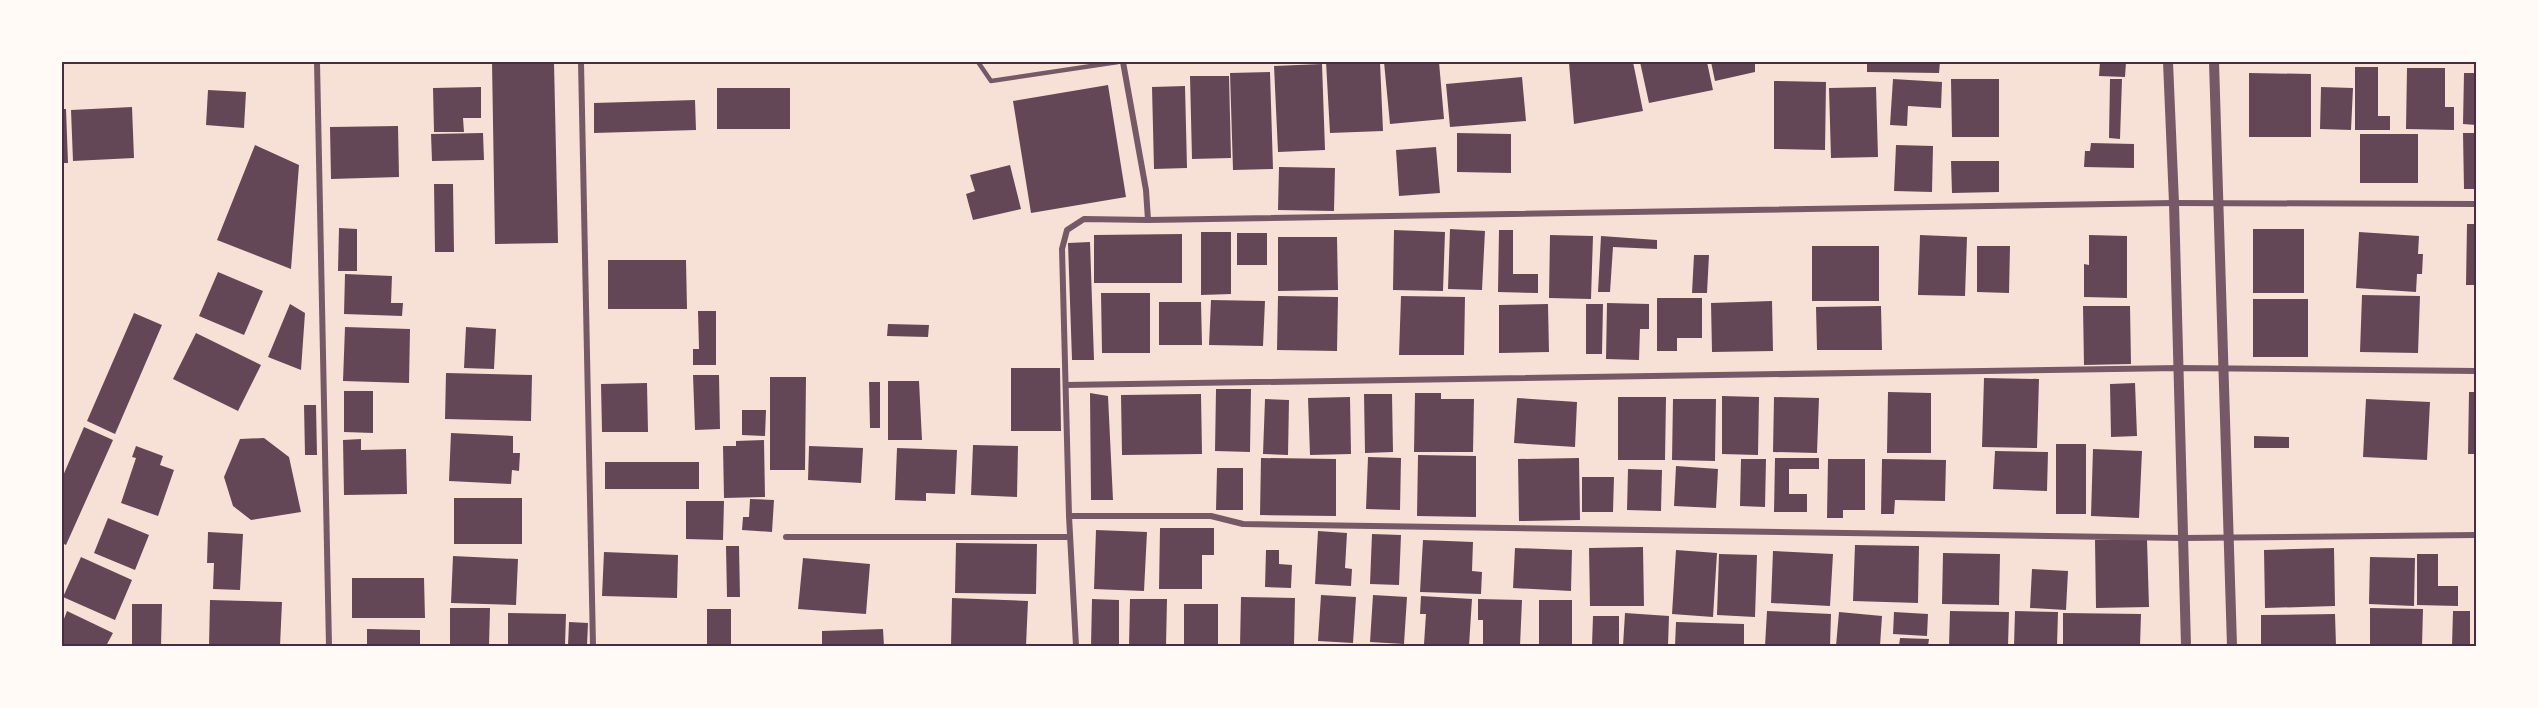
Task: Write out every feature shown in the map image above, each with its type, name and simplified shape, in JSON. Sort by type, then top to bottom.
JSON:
[{"type":"street","points":[[317,62],[329,646]]},
{"type":"street","points":[[581,62],[592,646]]},
{"type":"street","points":[[1123,62],[1146,190],[1148,220]]},
{"type":"street","points":[[2168,62],[2186,646]]},
{"type":"street","points":[[2214,62],[2232,646]]},
{"type":"street","points":[[1076,646],[1069,516],[1062,249],[1067,230],[1084,219],[1148,220],[2174,203],[2476,204]]},
{"type":"street","points":[[1066,385],[2179,369],[2476,371]]},
{"type":"street","points":[[1069,516],[1210,516],[1243,524],[2183,538],[2476,536]]},
{"type":"street","points":[[786,537],[1070,537]]},
{"type":"lane","points":[[978,62],[991,81],[1118,62]]},
{"type":"building","points":[[492,62],[554,62],[558,243],[495,244]]},
{"type":"building","points":[[1326,62],[1380,62],[1383,131],[1330,133]]},
{"type":"building","points":[[1384,62],[1439,62],[1444,119],[1390,124]]},
{"type":"building","points":[[1633,62],[1643,111],[1574,124],[1569,63]]},
{"type":"building","points":[[1640,62],[1707,62],[1713,90],[1649,103]]},
{"type":"building","points":[[1711,62],[1755,62],[1755,72],[1715,81]]},
{"type":"building","points":[[1867,62],[1940,62],[1939,73],[1867,72]]},
{"type":"building","points":[[2100,62],[2126,62],[2125,77],[2099,76]]},
{"type":"building","points":[[1322,64],[1325,150],[1278,152],[1274,66]]},
{"type":"building","points":[[2355,67],[2378,67],[2378,116],[2390,116],[2390,130],[2355,130]]},
{"type":"building","points":[[2407,68],[2445,68],[2445,107],[2454,107],[2454,130],[2406,129]]},
{"type":"building","points":[[1270,72],[1273,169],[1233,170],[1230,73]]},
{"type":"building","points":[[2249,73],[2311,74],[2311,137],[2249,137]]},
{"type":"building","points":[[2464,73],[2476,73],[2476,125],[2463,124]]},
{"type":"building","points":[[1190,76],[1229,76],[1231,158],[1192,159]]},
{"type":"building","points":[[1522,77],[1526,121],[1450,127],[1446,84]]},
{"type":"building","points":[[1893,79],[1942,82],[1941,108],[1908,106],[1907,126],[1890,125]]},
{"type":"building","points":[[1951,79],[1999,79],[1999,137],[1952,137]]},
{"type":"building","points":[[2110,79],[2122,79],[2120,139],[2109,138]]},
{"type":"building","points":[[1774,81],[1826,82],[1825,150],[1774,149]]},
{"type":"building","points":[[1108,85],[1126,197],[1031,213],[1013,101]]},
{"type":"building","points":[[1185,86],[1187,168],[1154,169],[1152,87]]},
{"type":"building","points":[[481,87],[481,118],[463,118],[464,132],[434,132],[433,88]]},
{"type":"building","points":[[1876,87],[1878,157],[1831,158],[1829,88]]},
{"type":"building","points":[[2321,87],[2353,88],[2351,130],[2320,129]]},
{"type":"building","points":[[717,88],[790,88],[790,129],[717,129]]},
{"type":"building","points":[[208,90],[246,92],[244,128],[206,125]]},
{"type":"building","points":[[695,100],[696,130],[594,133],[594,103]]},
{"type":"building","points":[[132,107],[134,158],[73,161],[71,110]]},
{"type":"building","points":[[62,109],[66,109],[68,163],[62,163]]},
{"type":"building","points":[[398,126],[399,177],[331,179],[330,127]]},
{"type":"building","points":[[483,133],[484,160],[432,161],[431,134]]},
{"type":"building","points":[[1457,133],[1511,134],[1511,173],[1457,172]]},
{"type":"building","points":[[2463,133],[2476,133],[2476,189],[2464,189]]},
{"type":"building","points":[[2360,134],[2418,134],[2418,183],[2360,183]]},
{"type":"building","points":[[2091,143],[2134,144],[2134,168],[2084,167],[2085,151],[2090,151]]},
{"type":"building","points":[[255,145],[299,165],[291,269],[217,240]]},
{"type":"building","points":[[1896,145],[1933,146],[1932,192],[1894,191]]},
{"type":"building","points":[[1436,147],[1440,193],[1399,196],[1396,150]]},
{"type":"building","points":[[1951,161],[1999,161],[1999,192],[1952,193]]},
{"type":"building","points":[[1010,165],[1021,209],[973,220],[966,194],[975,191],[970,175]]},
{"type":"building","points":[[1279,167],[1335,168],[1334,211],[1278,210]]},
{"type":"building","points":[[434,184],[453,184],[454,252],[435,252]]},
{"type":"building","points":[[2467,224],[2476,224],[2476,285],[2466,285]]},
{"type":"building","points":[[339,228],[357,229],[357,271],[338,271]]},
{"type":"building","points":[[1450,229],[1485,231],[1482,290],[1448,289]]},
{"type":"building","points":[[2253,229],[2304,229],[2304,293],[2253,293]]},
{"type":"building","points":[[1394,230],[1445,232],[1443,291],[1393,290]]},
{"type":"building","points":[[1499,230],[1513,230],[1513,274],[1538,274],[1538,293],[1498,292]]},
{"type":"building","points":[[1201,232],[1231,232],[1231,294],[1201,295]]},
{"type":"building","points":[[2359,232],[2419,236],[2418,254],[2423,254],[2422,274],[2417,274],[2416,292],[2356,288]]},
{"type":"building","points":[[1237,233],[1267,233],[1267,265],[1237,265]]},
{"type":"building","points":[[1182,234],[1182,283],[1094,283],[1094,235]]},
{"type":"building","points":[[1550,235],[1593,236],[1591,299],[1549,298]]},
{"type":"building","points":[[1920,235],[1967,237],[1965,296],[1918,295]]},
{"type":"building","points":[[2089,235],[2127,236],[2127,298],[2084,297],[2084,264],[2089,265]]},
{"type":"building","points":[[1601,236],[1657,240],[1657,249],[1613,247],[1610,292],[1598,292]]},
{"type":"building","points":[[1278,237],[1337,237],[1338,290],[1278,291]]},
{"type":"building","points":[[1090,242],[1094,360],[1072,360],[1068,243]]},
{"type":"building","points":[[1812,246],[1879,246],[1879,301],[1812,301]]},
{"type":"building","points":[[1977,246],[2010,246],[2009,293],[1977,292]]},
{"type":"building","points":[[1694,255],[1709,255],[1707,293],[1692,293]]},
{"type":"building","points":[[608,260],[686,260],[687,309],[608,309]]},
{"type":"building","points":[[218,272],[263,291],[244,335],[199,316]]},
{"type":"building","points":[[345,274],[392,276],[391,303],[403,303],[402,316],[344,314]]},
{"type":"building","points":[[1101,293],[1150,293],[1150,353],[1102,353]]},
{"type":"building","points":[[2362,295],[2420,296],[2418,353],[2360,352]]},
{"type":"building","points":[[1278,296],[1338,297],[1337,351],[1277,350]]},
{"type":"building","points":[[1401,296],[1465,297],[1464,355],[1399,355]]},
{"type":"building","points":[[1657,298],[1702,298],[1702,338],[1677,338],[1677,351],[1657,351]]},
{"type":"building","points":[[2253,299],[2308,299],[2308,357],[2253,357]]},
{"type":"building","points":[[1211,300],[1265,301],[1263,346],[1209,345]]},
{"type":"building","points":[[1772,301],[1773,351],[1712,352],[1711,303]]},
{"type":"building","points":[[1159,302],[1201,302],[1202,345],[1159,345]]},
{"type":"building","points":[[1607,303],[1649,304],[1649,329],[1640,329],[1639,360],[1606,359]]},
{"type":"building","points":[[290,304],[305,313],[301,370],[268,357]]},
{"type":"building","points":[[1548,304],[1549,352],[1499,353],[1499,305]]},
{"type":"building","points":[[1586,304],[1603,304],[1602,354],[1586,354]]},
{"type":"building","points":[[1881,306],[1882,350],[1817,350],[1816,307]]},
{"type":"building","points":[[2083,306],[2130,306],[2131,364],[2084,365]]},
{"type":"building","points":[[698,311],[716,311],[716,365],[693,365],[693,349],[699,349]]},
{"type":"building","points":[[134,313],[162,325],[115,434],[87,421]]},
{"type":"building","points":[[888,324],[929,325],[928,337],[887,336]]},
{"type":"building","points":[[345,327],[410,329],[409,383],[343,381]]},
{"type":"building","points":[[466,327],[496,329],[494,369],[464,368]]},
{"type":"building","points":[[196,333],[261,365],[238,411],[173,379]]},
{"type":"building","points":[[1011,368],[1060,368],[1061,431],[1011,431]]},
{"type":"building","points":[[446,373],[532,375],[531,421],[445,419]]},
{"type":"building","points":[[693,375],[719,375],[720,429],[695,430]]},
{"type":"building","points":[[770,377],[806,377],[805,470],[770,470]]},
{"type":"building","points":[[1984,378],[2039,379],[2037,448],[1982,447]]},
{"type":"building","points":[[888,381],[919,381],[922,440],[888,440]]},
{"type":"building","points":[[869,382],[880,382],[880,428],[870,428]]},
{"type":"building","points":[[647,383],[648,432],[602,432],[601,384]]},
{"type":"building","points":[[2135,383],[2137,436],[2111,437],[2110,384]]},
{"type":"building","points":[[1216,389],[1251,389],[1250,452],[1215,451]]},
{"type":"building","points":[[344,391],[373,391],[373,433],[344,432]]},
{"type":"building","points":[[1888,392],[1931,393],[1931,453],[1887,453]]},
{"type":"building","points":[[2469,392],[2476,392],[2476,454],[2468,454]]},
{"type":"building","points":[[1090,393],[1108,396],[1113,500],[1091,500]]},
{"type":"building","points":[[1415,393],[1441,393],[1441,399],[1474,399],[1473,452],[1414,452]]},
{"type":"building","points":[[1201,394],[1202,454],[1122,455],[1121,395]]},
{"type":"building","points":[[1364,394],[1392,394],[1393,452],[1365,453]]},
{"type":"building","points":[[1722,396],[1759,397],[1758,455],[1722,454]]},
{"type":"building","points":[[1350,397],[1351,454],[1310,455],[1308,398]]},
{"type":"building","points":[[1618,397],[1666,397],[1665,460],[1618,460]]},
{"type":"building","points":[[1774,397],[1819,398],[1817,453],[1773,452]]},
{"type":"building","points":[[1517,398],[1577,402],[1575,447],[1514,443]]},
{"type":"building","points":[[1265,399],[1289,400],[1288,455],[1263,454]]},
{"type":"building","points":[[1673,399],[1716,399],[1715,461],[1672,460]]},
{"type":"building","points":[[2366,399],[2430,402],[2427,460],[2363,457]]},
{"type":"building","points":[[304,405],[316,405],[317,455],[305,455]]},
{"type":"building","points":[[742,410],[766,410],[765,436],[742,435]]},
{"type":"building","points":[[84,427],[113,440],[66,545],[62,543],[62,478]]},
{"type":"building","points":[[451,433],[513,436],[513,453],[520,453],[519,471],[512,470],[511,484],[449,481]]},
{"type":"building","points":[[2254,436],[2289,437],[2289,448],[2254,448]]},
{"type":"building","points":[[264,438],[289,457],[301,512],[251,520],[233,506],[224,477],[240,439]]},
{"type":"building","points":[[361,439],[361,450],[406,449],[407,494],[344,495],[343,440]]},
{"type":"building","points":[[764,440],[765,497],[724,498],[723,446],[736,446],[736,441]]},
{"type":"building","points":[[2056,444],[2086,444],[2086,514],[2056,514]]},
{"type":"building","points":[[973,445],[1018,446],[1017,497],[971,495]]},
{"type":"building","points":[[136,446],[163,456],[160,465],[174,470],[158,516],[121,503],[136,458],[132,457]]},
{"type":"building","points":[[809,446],[863,448],[861,483],[808,480]]},
{"type":"building","points":[[897,448],[957,450],[955,494],[926,493],[926,501],[895,500]]},
{"type":"building","points":[[2093,449],[2142,451],[2139,518],[2091,516]]},
{"type":"building","points":[[1995,451],[2048,452],[2047,491],[1993,489]]},
{"type":"building","points":[[1418,455],[1476,456],[1476,517],[1417,516]]},
{"type":"building","points":[[1368,457],[1401,458],[1400,510],[1366,509]]},
{"type":"building","points":[[1261,458],[1336,459],[1336,516],[1260,515]]},
{"type":"building","points":[[1579,458],[1580,520],[1519,521],[1518,459]]},
{"type":"building","points":[[1775,458],[1819,458],[1819,469],[1789,469],[1789,494],[1807,494],[1807,512],[1774,512]]},
{"type":"building","points":[[1741,459],[1766,459],[1765,507],[1740,506]]},
{"type":"building","points":[[1828,459],[1865,459],[1865,510],[1843,510],[1843,518],[1827,518]]},
{"type":"building","points":[[1882,459],[1946,460],[1945,501],[1895,500],[1894,514],[1881,514]]},
{"type":"building","points":[[605,462],[699,462],[699,489],[605,489]]},
{"type":"building","points":[[1676,466],[1718,469],[1716,508],[1674,506]]},
{"type":"building","points":[[1217,468],[1243,468],[1243,510],[1216,510]]},
{"type":"building","points":[[1628,469],[1662,470],[1661,511],[1627,510]]},
{"type":"building","points":[[1582,477],[1614,477],[1613,512],[1582,512]]},
{"type":"building","points":[[454,498],[522,498],[522,544],[454,544]]},
{"type":"building","points":[[750,499],[774,500],[772,532],[742,530],[743,517],[749,517]]},
{"type":"building","points":[[686,501],[724,501],[723,540],[686,539]]},
{"type":"building","points":[[108,518],[149,535],[135,570],[94,553]]},
{"type":"building","points":[[1160,528],[1214,528],[1214,555],[1202,555],[1202,589],[1159,589]]},
{"type":"building","points":[[1096,530],[1147,532],[1144,591],[1094,589]]},
{"type":"building","points":[[1318,531],[1347,533],[1345,568],[1352,569],[1351,586],[1315,584]]},
{"type":"building","points":[[208,532],[243,534],[240,590],[213,589],[214,563],[207,563]]},
{"type":"building","points":[[1372,534],[1401,535],[1399,585],[1370,584]]},
{"type":"building","points":[[2147,539],[2149,607],[2096,608],[2095,540]]},
{"type":"building","points":[[1423,540],[1473,542],[1472,571],[1482,572],[1481,594],[1420,592]]},
{"type":"building","points":[[956,543],[1037,544],[1036,594],[955,593]]},
{"type":"building","points":[[1855,545],[1919,546],[1918,603],[1853,601]]},
{"type":"building","points":[[726,546],[739,546],[740,597],[727,597]]},
{"type":"building","points":[[1643,547],[1644,606],[1590,606],[1589,548]]},
{"type":"building","points":[[1515,548],[1572,550],[1571,591],[1513,588]]},
{"type":"building","points":[[2334,548],[2335,606],[2265,608],[2264,550]]},
{"type":"building","points":[[1266,550],[1279,550],[1279,564],[1292,565],[1291,588],[1265,587]]},
{"type":"building","points":[[1676,550],[1717,553],[1713,617],[1672,614]]},
{"type":"building","points":[[1773,551],[1833,554],[1830,606],[1771,603]]},
{"type":"building","points":[[604,552],[678,555],[677,598],[602,596]]},
{"type":"building","points":[[1943,553],[2000,554],[1999,605],[1942,604]]},
{"type":"building","points":[[1719,554],[1757,555],[1755,617],[1717,615]]},
{"type":"building","points":[[2417,554],[2438,554],[2438,586],[2458,586],[2458,606],[2417,605]]},
{"type":"building","points":[[453,556],[518,559],[516,605],[451,603]]},
{"type":"building","points":[[81,557],[132,580],[115,620],[63,597]]},
{"type":"building","points":[[2370,557],[2415,558],[2414,606],[2369,604]]},
{"type":"building","points":[[803,558],[870,564],[866,614],[798,609]]},
{"type":"building","points":[[2032,569],[2068,571],[2066,610],[2030,608]]},
{"type":"building","points":[[352,578],[424,578],[425,618],[352,618]]},
{"type":"building","points":[[1321,595],[1356,597],[1353,643],[1318,641]]},
{"type":"building","points":[[1373,595],[1407,597],[1404,644],[1370,642]]},
{"type":"building","points":[[1421,596],[1472,599],[1469,646],[1424,644],[1426,614],[1420,614]]},
{"type":"building","points":[[1241,597],[1295,598],[1294,646],[1240,646]]},
{"type":"building","points":[[952,598],[1028,601],[1026,646],[951,646]]},
{"type":"building","points":[[1092,599],[1119,600],[1119,646],[1091,646]]},
{"type":"building","points":[[1130,599],[1167,599],[1166,646],[1129,646]]},
{"type":"building","points":[[1478,599],[1522,600],[1520,646],[1483,646],[1483,620],[1478,620]]},
{"type":"building","points":[[210,600],[282,602],[280,646],[209,646]]},
{"type":"building","points":[[1539,600],[1572,600],[1572,646],[1539,646]]},
{"type":"building","points":[[132,604],[162,604],[161,646],[132,646]]},
{"type":"building","points":[[1184,604],[1218,604],[1218,646],[1184,646]]},
{"type":"building","points":[[450,608],[490,608],[489,646],[450,646]]},
{"type":"building","points":[[2370,608],[2423,609],[2422,646],[2370,646]]},
{"type":"building","points":[[707,609],[731,609],[731,646],[707,646]]},
{"type":"building","points":[[67,611],[113,633],[106,646],[62,646],[62,624]]},
{"type":"building","points":[[1767,611],[1831,614],[1830,646],[1765,646]]},
{"type":"building","points":[[1950,611],[2009,612],[2008,646],[1949,646]]},
{"type":"building","points":[[2015,611],[2058,612],[2057,646],[2014,646]]},
{"type":"building","points":[[2453,611],[2470,611],[2470,646],[2452,646]]},
{"type":"building","points":[[1839,612],[1882,616],[1880,646],[1836,646]]},
{"type":"building","points":[[1894,612],[1928,614],[1927,636],[1893,634]]},
{"type":"building","points":[[508,613],[566,614],[565,646],[508,646]]},
{"type":"building","points":[[1625,613],[1669,616],[1668,646],[1623,646]]},
{"type":"building","points":[[2063,613],[2141,614],[2140,646],[2063,646]]},
{"type":"building","points":[[2335,614],[2336,646],[2261,646],[2261,615]]},
{"type":"building","points":[[1593,616],[1619,616],[1619,645],[1592,645]]},
{"type":"building","points":[[569,622],[588,623],[587,646],[568,646]]},
{"type":"building","points":[[1676,622],[1744,624],[1744,646],[1675,646]]},
{"type":"building","points":[[367,629],[420,630],[420,646],[367,646]]},
{"type":"building","points":[[883,629],[884,646],[822,646],[822,631]]},
{"type":"building","points":[[1900,638],[1929,639],[1928,646],[1899,646]]}]
